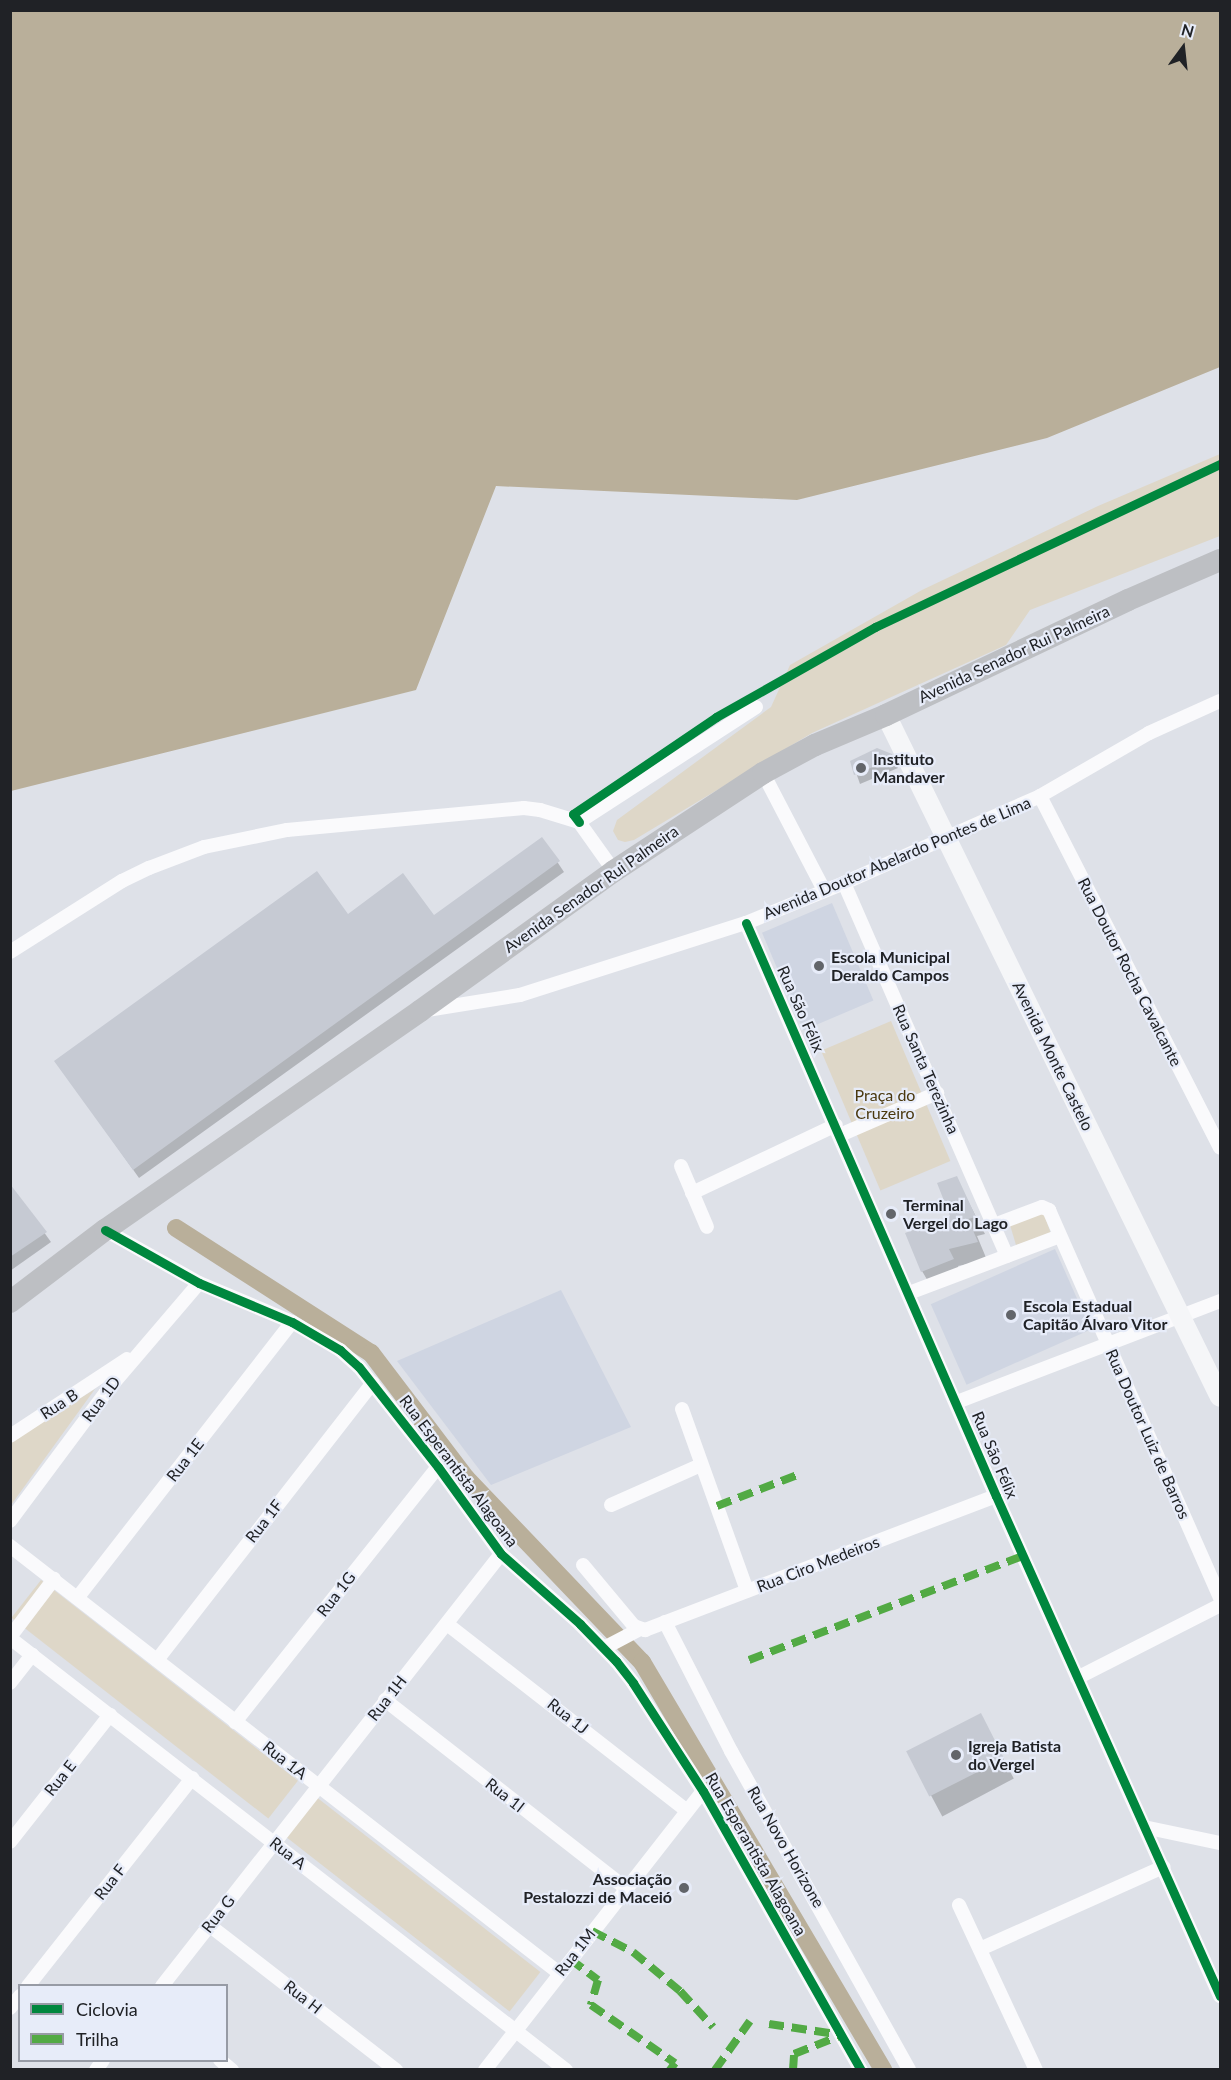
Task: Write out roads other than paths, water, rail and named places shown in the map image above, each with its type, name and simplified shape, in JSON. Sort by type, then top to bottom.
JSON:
[{"type":"main road","name":"Avenida Senador Rui Palmeira","points":[[10,1302],[105,1230],[420,1011],[614,871],[763,773],[815,745],[886,715],[1128,600],[1221,560]]},
{"type":"street","name":"Avenida Doutor Abelardo Pontes de Lima","points":[[420,1011],[520,995],[746,923],[824,890],[844,884],[1040,796],[1149,733],[1221,701]]},
{"type":"street","points":[[579,822],[756,707]]},
{"type":"street","name":"Avenida Monte Castelo","points":[[886,715],[1221,1397]]},
{"type":"street","points":[[763,773],[824,890]]},
{"type":"street","name":"Rua Doutor Rocha Cavalcante","points":[[1040,796],[1221,1148]]},
{"type":"street","points":[[10,952],[122,881],[176,857],[233,840],[287,830],[524,808],[540,810],[579,822],[614,871]]},
{"type":"street","name":"Rua Santa Terezinha","points":[[844,884],[1007,1256]]},
{"type":"street","name":"Rua São Félix","points":[[746,923],[957,1402],[996,1496],[1221,1996]]},
{"type":"street","points":[[692,1193],[838,1130],[937,1093]]},
{"type":"street","points":[[681,1166],[707,1227]]},
{"type":"street","name":"Rua Doutor Luiz de Barros","points":[[994,1225],[1046,1207],[1221,1598]]},
{"type":"street","name":"Rua Esperantista Alagoana","points":[[105,1230],[199,1283],[292,1322],[339,1350],[373,1383],[501,1554],[624,1636],[633,1683],[703,1791],[861,2070]]},
{"type":"street","points":[[909,1293],[1060,1236]]},
{"type":"street","name":"Rua 1D","points":[[10,1521],[138,1352],[199,1283]]},
{"type":"street","points":[[957,1402],[1221,1301]]},
{"type":"street","name":"Rua 1E","points":[[78,1598],[292,1322]]},
{"type":"street","name":"Rua B","points":[[10,1436],[138,1352]]},
{"type":"street","name":"Rua 1F","points":[[158,1660],[373,1383]]},
{"type":"street","points":[[682,1409],[747,1591]]},
{"type":"street","points":[[611,1505],[701,1465]]},
{"type":"street","name":"Rua 1G","points":[[235,1722],[438,1467]]},
{"type":"street","name":"Rua Ciro Medeiros","points":[[624,1636],[996,1496]]},
{"type":"street","name":"Rua 1A","points":[[10,1546],[559,1973]]},
{"type":"street","name":"Rua 1H","points":[[273,1842],[501,1554]]},
{"type":"street","points":[[583,1565],[624,1636]]},
{"type":"street","points":[[10,1637],[54,1579]]},
{"type":"street","points":[[1077,1678],[1221,1605]]},
{"type":"street","name":"Rua Novo Horizone","points":[[665,1622],[731,1751],[909,2070]]},
{"type":"street","name":"Rua 1J","points":[[447,1624],[687,1811]]},
{"type":"street","name":"Rua A","points":[[10,1637],[566,2070]]},
{"type":"street","points":[[10,1683],[33,1655]]},
{"type":"street","name":"Rua 1I","points":[[385,1700],[626,1888]]},
{"type":"street","name":"Rua E","points":[[10,1842],[110,1715]]},
{"type":"street","name":"Rua F","points":[[30,1984],[192,1778]]},
{"type":"street","name":"Rua 1M","points":[[485,2070],[703,1791]]},
{"type":"street","points":[[1144,1827],[1221,1843]]},
{"type":"street","name":"Rua G","points":[[164,1984],[273,1842]]},
{"type":"street","points":[[980,1949],[1163,1867]]},
{"type":"street","points":[[959,1905],[1035,2070]]},
{"type":"street","name":"Rua H","points":[[209,1925],[396,2070]]},
{"type":"waterway","points":[[176,1228],[371,1353],[466,1478],[642,1662],[883,2070]]},
{"type":"place","name":"Instituto Mandaver","points":[[861,768]]},
{"type":"place","name":"Escola Municipal Deraldo Campos","points":[[819,966]]},
{"type":"place","name":"Terminal Vergel do Lago","points":[[891,1214]]},
{"type":"place","name":"Escola Estadual Capitão Álvaro Vitor","points":[[1011,1315]]},
{"type":"place","name":"Igreja Batista do Vergel","points":[[956,1755]]},
{"type":"place","name":"Associação Pestalozzi de Maceió","points":[[684,1888]]},
{"type":"park label","name":"Praça do Cruzeiro","points":[[885,1104]]}]
